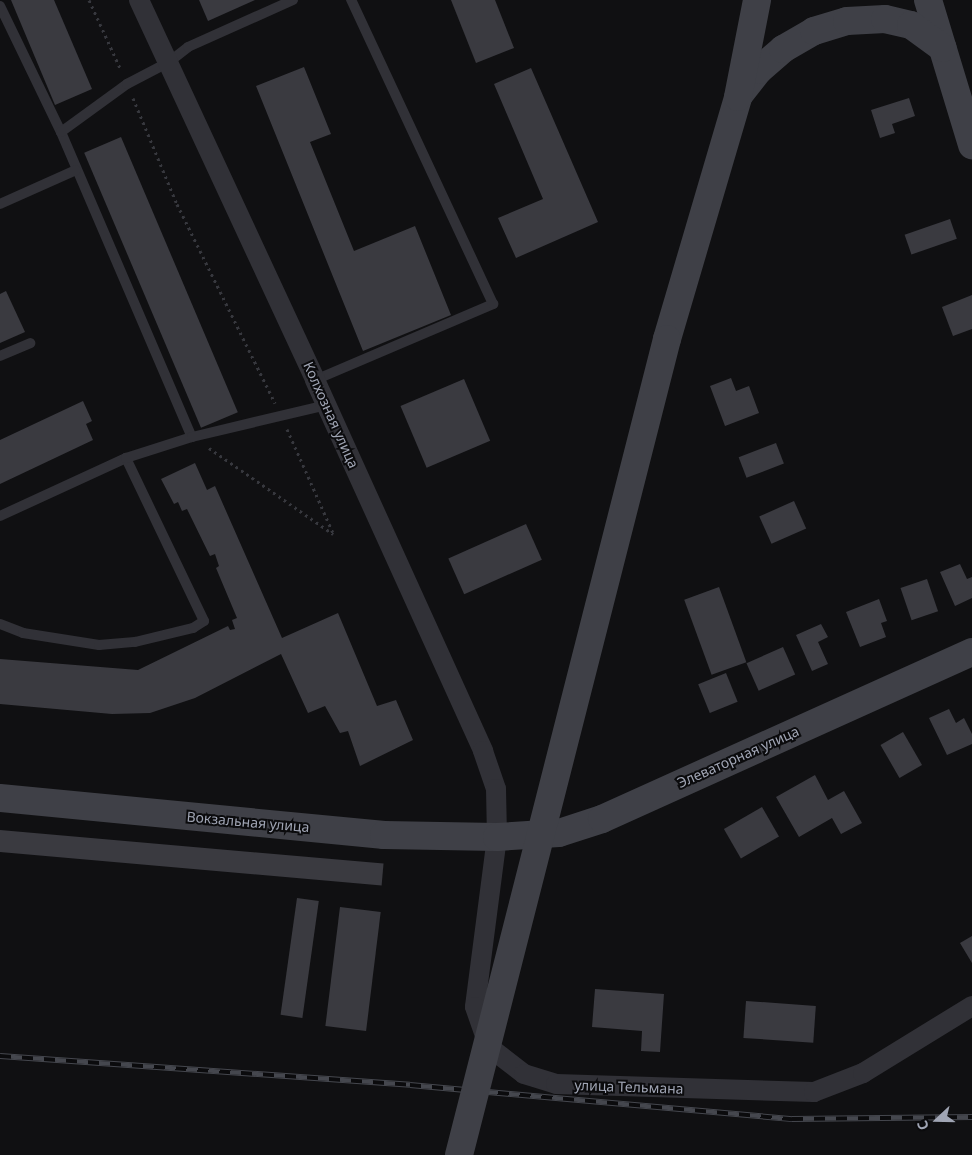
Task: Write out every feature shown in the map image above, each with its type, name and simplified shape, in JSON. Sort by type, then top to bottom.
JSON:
[{"type":"street","name":"Колхозная улица","points":[[139,0],[170,62],[316,380],[483,751],[496,789],[497,837]]},
{"type":"street","points":[[459,1155],[667,339],[738,97],[757,0]]},
{"type":"street","points":[[928,0],[972,145]]},
{"type":"street","points":[[738,97],[759,70],[783,49],[814,31],[847,21],[885,20],[911,25],[943,48]]},
{"type":"street","name":"Элеваторная улица","points":[[497,837],[559,833],[602,819],[972,652]]},
{"type":"street","name":"Вокзальная улица","points":[[0,798],[384,835],[497,837]]},
{"type":"street","name":"улица Тельмана","points":[[497,837],[475,1007],[489,1047],[524,1074],[556,1084],[601,1087],[814,1092],[864,1073],[972,1006]]},
{"type":"lane","points":[[316,380],[493,304],[351,0]]},
{"type":"lane","points":[[61,132],[127,84],[170,62],[188,47],[289,1]]},
{"type":"lane","points":[[0,6],[61,132],[192,437]]},
{"type":"lane","points":[[0,204],[76,170]]},
{"type":"lane","points":[[0,356],[30,343]]},
{"type":"lane","points":[[0,516],[126,458],[192,437],[326,405]]},
{"type":"lane","points":[[0,624],[23,633],[99,644],[135,642],[193,628],[204,621],[126,458]]},
{"type":"path","points":[[89,0],[127,84],[177,204],[281,415],[334,534],[192,437]]},
{"type":"building","points":[[11,0],[54,0],[92,89],[55,105]]},
{"type":"building","points":[[199,0],[255,0],[208,21]]},
{"type":"building","points":[[451,0],[495,0],[514,48],[476,63]]},
{"type":"building","points":[[304,67],[331,134],[310,142],[354,251],[415,226],[451,315],[363,351],[256,86]]},
{"type":"building","points":[[531,68],[598,222],[516,258],[498,218],[543,199],[494,84]]},
{"type":"building","points":[[909,98],[915,116],[892,124],[895,133],[880,138],[871,110]]},
{"type":"building","points":[[121,137],[238,412],[201,428],[84,153]]},
{"type":"building","points":[[950,219],[957,239],[911,254],[905,235]]},
{"type":"building","points":[[6,291],[25,332],[0,343],[0,294]]},
{"type":"building","points":[[972,295],[972,329],[953,336],[942,307]]},
{"type":"building","points":[[731,378],[736,391],[749,386],[759,413],[725,426],[710,386]]},
{"type":"building","points":[[464,379],[490,441],[427,468],[400,406]]},
{"type":"building","points":[[83,401],[92,421],[86,424],[93,440],[0,484],[0,440]]},
{"type":"building","points":[[776,443],[784,464],[747,478],[739,457]]},
{"type":"building","points":[[195,463],[207,490],[215,486],[282,638],[338,613],[377,706],[396,700],[413,740],[360,766],[348,731],[340,733],[325,706],[308,713],[281,654],[195,698],[150,713],[112,714],[0,704],[0,659],[138,670],[228,626],[230,630],[235,629],[232,620],[237,618],[216,568],[219,566],[215,554],[210,556],[187,509],[182,511],[178,502],[174,504],[161,479]]},
{"type":"building","points":[[794,501],[806,528],[771,544],[759,516]]},
{"type":"building","points":[[526,524],[542,560],[464,594],[448,559]]},
{"type":"building","points":[[960,564],[967,579],[972,577],[972,598],[955,606],[940,572]]},
{"type":"building","points":[[927,579],[938,611],[912,620],[901,588]]},
{"type":"building","points":[[719,587],[746,662],[712,675],[684,600]]},
{"type":"building","points":[[879,599],[887,621],[881,623],[886,637],[860,647],[846,612]]},
{"type":"building","points":[[821,624],[828,637],[818,642],[828,664],[812,671],[796,635]]},
{"type":"building","points":[[783,647],[795,674],[759,691],[746,663]]},
{"type":"building","points":[[726,673],[738,702],[710,713],[698,684]]},
{"type":"building","points":[[949,709],[956,723],[964,718],[972,734],[972,744],[947,755],[929,718]]},
{"type":"building","points":[[903,732],[922,765],[899,778],[880,745]]},
{"type":"building","points":[[815,775],[828,800],[844,791],[862,823],[841,834],[832,818],[799,837],[776,797]]},
{"type":"building","points":[[762,807],[779,836],[741,858],[724,829]]},
{"type":"building","points":[[0,830],[384,864],[382,885],[0,852]]},
{"type":"building","points":[[297,898],[319,901],[302,1018],[281,1015]]},
{"type":"building","points":[[340,907],[381,912],[366,1031],[325,1026]]},
{"type":"building","points":[[972,936],[972,963],[960,943]]},
{"type":"building","points":[[595,989],[664,994],[660,1052],[641,1051],[642,1031],[592,1027]]},
{"type":"building","points":[[746,1001],[816,1006],[813,1043],[743,1038]]},
{"type":"railway","points":[[0,1056],[410,1085],[792,1119],[972,1117]]}]
